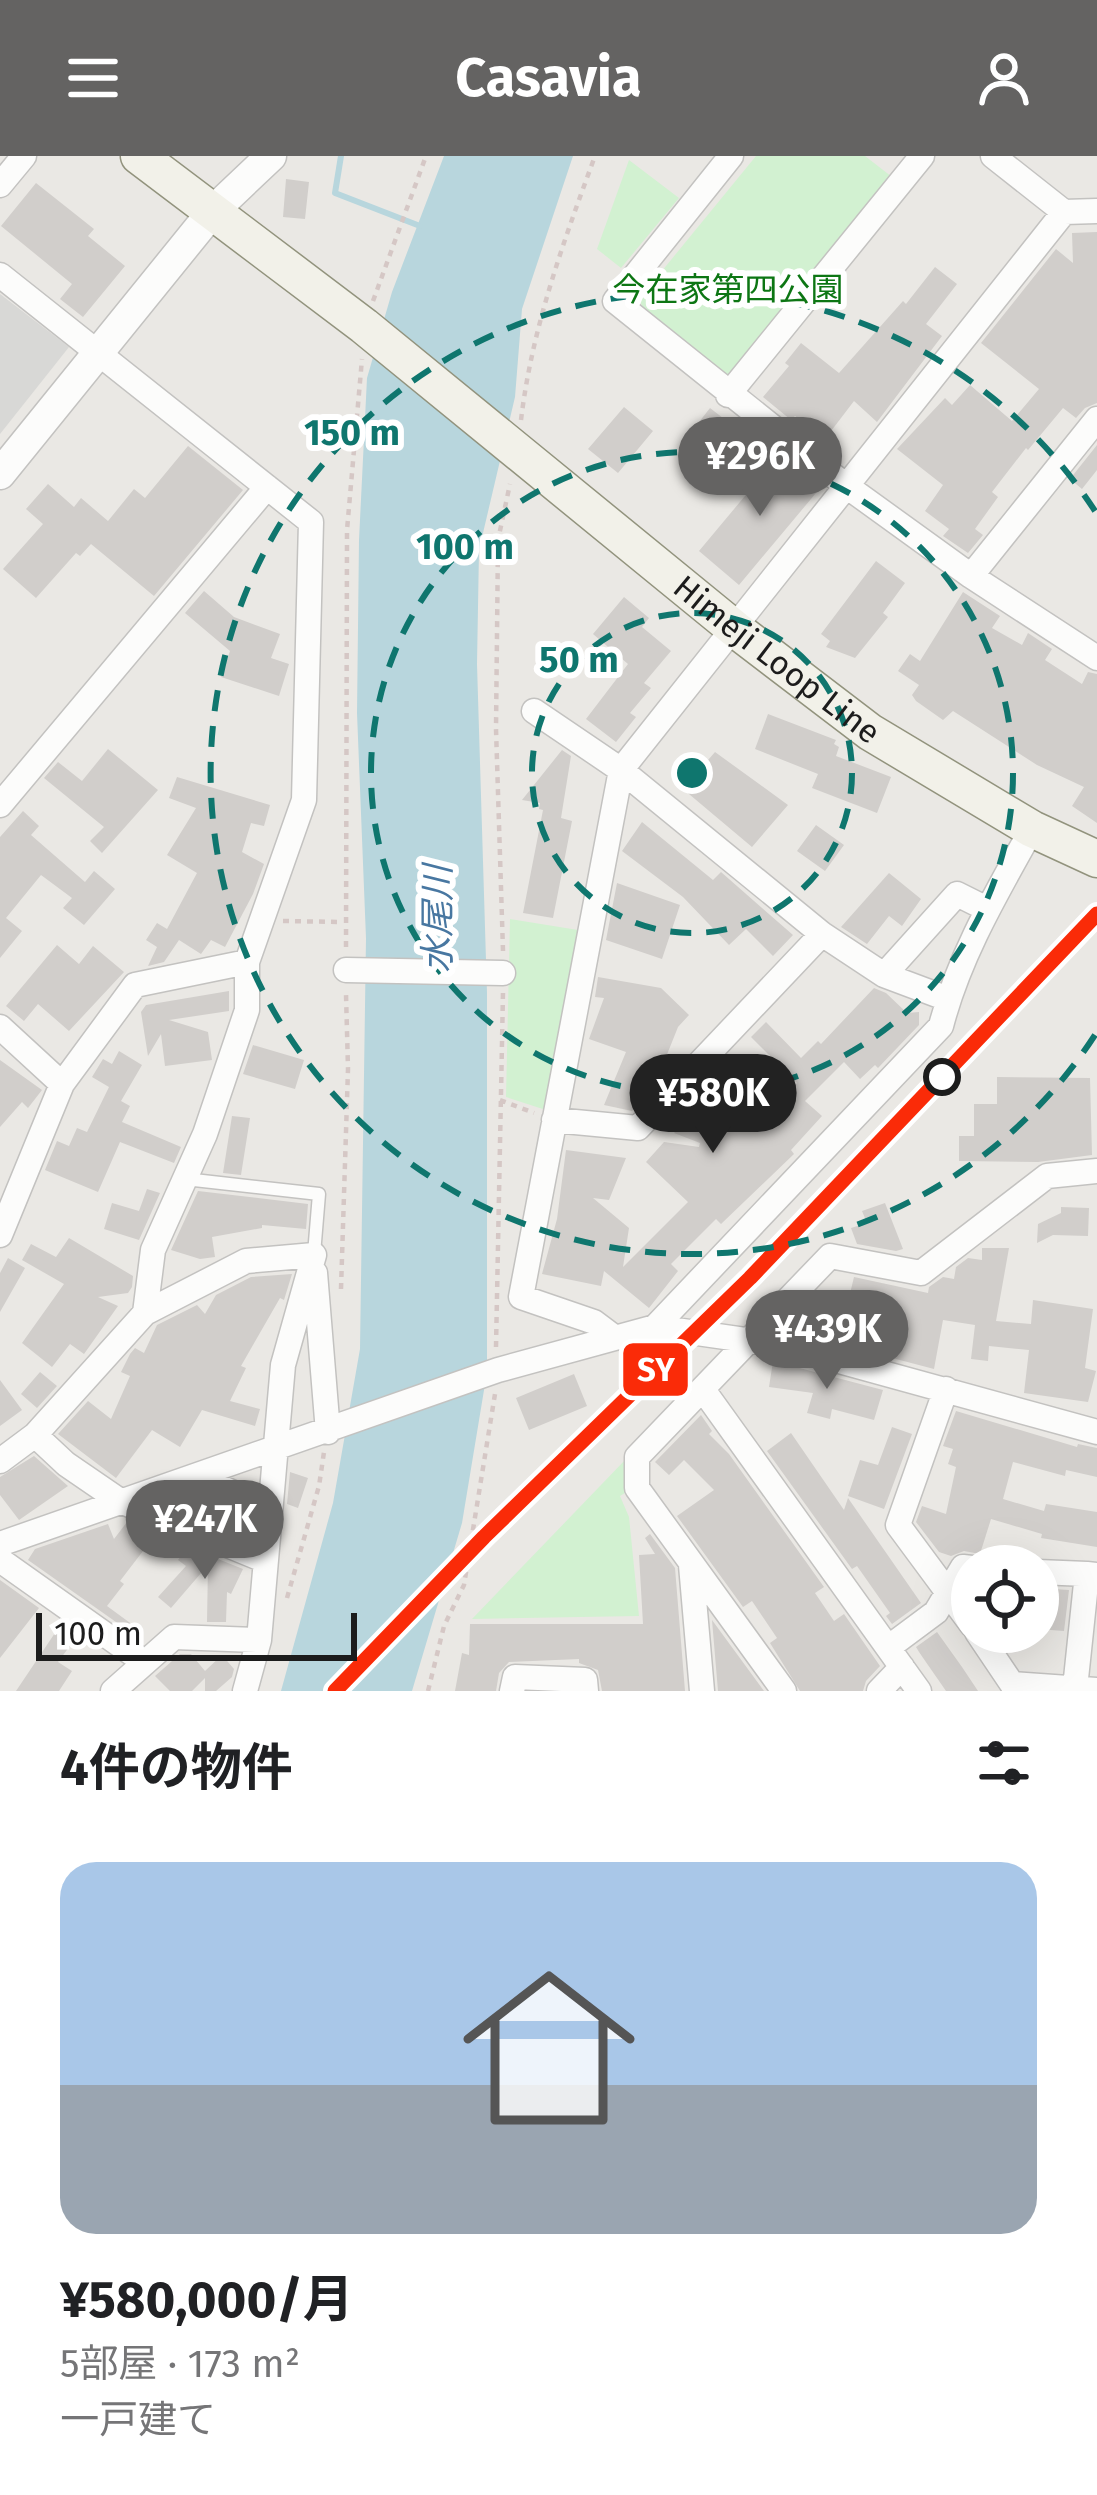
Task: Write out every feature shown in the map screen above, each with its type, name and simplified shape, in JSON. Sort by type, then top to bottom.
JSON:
[{"type":"main road","name":"Himeji Loop Line","points":[[139,156],[364,326],[735,629],[869,732],[1032,829],[1097,859]]},
{"type":"street","points":[[0,185],[24,156]]},
{"type":"street","points":[[213,211],[244,156]]},
{"type":"street","points":[[0,474],[213,211],[271,156]]},
{"type":"street","points":[[730,156],[615,301],[845,485],[971,576],[1095,654]]},
{"type":"street","points":[[728,395],[922,156]]},
{"type":"street","points":[[993,156],[1064,212],[1097,211]]},
{"type":"street","points":[[614,1337],[595,1322],[521,1298],[621,770],[1064,212]]},
{"type":"street","points":[[0,275],[311,522],[304,800],[259,921],[248,962],[247,1010],[205,1134],[153,1250],[145,1313]]},
{"type":"street","points":[[971,576],[1097,419]]},
{"type":"street","points":[[0,805],[268,487]]},
{"type":"street","points":[[533,711],[621,770],[822,934],[884,975],[948,999]]},
{"type":"street","points":[[655,1327],[940,1027],[987,909],[1032,829]]},
{"type":"street","points":[[884,975],[957,894],[987,909]]},
{"type":"street","points":[[554,1120],[638,1128],[822,934]]},
{"type":"street","points":[[0,1235],[62,1084],[135,985],[248,962]]},
{"type":"street","points":[[346,970],[503,973]]},
{"type":"street","points":[[0,1027],[62,1084]]},
{"type":"street","points":[[784,1691],[637,1488],[638,1457],[830,1256],[921,1273],[1047,1176],[1097,1171]]},
{"type":"street","points":[[314,1255],[328,1432]]},
{"type":"street","points":[[0,1461],[35,1435],[145,1313],[246,1261],[314,1255]]},
{"type":"street","points":[[245,1691],[259,1640],[283,1365],[314,1255]]},
{"type":"street","points":[[0,1544],[498,1370],[655,1327],[749,1338],[1096,1429]]},
{"type":"street","points":[[946,1389],[898,1525],[951,1595]]},
{"type":"street","points":[[704,1391],[919,1691]]},
{"type":"street","points":[[35,1435],[120,1502],[264,1560]]},
{"type":"street","points":[[196,1476],[268,1508]]},
{"type":"street","points":[[0,1560],[144,1662]]},
{"type":"street","points":[[691,1563],[702,1691]]},
{"type":"street","points":[[991,1653],[1012,1684],[1086,1689],[1092,1574],[1059,1573]]},
{"type":"street","points":[[879,1691],[895,1657],[951,1588]]},
{"type":"street","points":[[113,1691],[174,1637],[259,1640]]},
{"type":"street","points":[[512,1691],[515,1677],[585,1680],[586,1691]]},
{"type":"lane","points":[[184,1179],[319,1194],[314,1255]]},
{"type":"path","points":[[340,1297],[348,1069],[347,530],[364,326],[426,156]]},
{"type":"path","points":[[428,1691],[444,1625],[464,1585],[498,1370],[503,973],[496,728],[497,540],[518,454],[528,359],[557,258],[595,156]]},
{"type":"path","points":[[259,921],[345,922]]},
{"type":"path","points":[[500,1100],[554,1120]]},
{"type":"path","points":[[294,1569],[319,1486],[328,1432]]},
{"type":"shaded area","points":[[0,294],[69,347],[0,434]]},
{"type":"green space","name":"今在家第四公園","points":[[756,156],[865,156],[896,180],[730,377],[639,299]]},
{"type":"green space","name":"今在家第四公園","points":[[629,160],[679,198],[621,268],[597,249]]},
{"type":"green space","points":[[510,919],[578,930],[549,1111],[506,1097]]},
{"type":"green space","points":[[626,1459],[630,1490],[620,1496],[629,1517],[639,1616],[472,1619]]},
{"type":"water","name":"水尾川","points":[[444,156],[573,156],[522,309],[515,397],[479,550],[477,664],[487,993],[487,1372],[462,1523],[412,1691],[281,1691],[333,1503],[360,1349],[366,938],[357,713],[367,378],[392,292]]},
{"type":"building","points":[[286,179],[309,182],[305,219],[283,217]]},
{"type":"building","points":[[36,183],[94,229],[88,236],[125,266],[83,317],[60,299],[72,284],[1,226]]},
{"type":"building","points":[[1097,232],[1097,403],[1076,418],[1063,408],[1026,448],[992,492],[998,497],[975,529],[983,535],[968,553],[943,536],[949,529],[925,511],[943,485],[897,449],[945,398],[952,405],[970,385],[1012,421],[1039,389],[981,343],[1056,249],[1073,263],[1072,233]]},
{"type":"building","points":[[935,267],[957,284],[926,324],[942,336],[877,422],[854,401],[825,439],[763,397],[801,343],[839,373]]},
{"type":"building","points":[[624,407],[653,431],[618,473],[588,449]]},
{"type":"building","points":[[710,408],[745,435],[727,458],[692,431]]},
{"type":"building","points":[[1097,445],[1097,470],[1082,489],[1070,479]]},
{"type":"building","points":[[188,446],[243,490],[154,596],[91,544],[80,556],[76,553],[36,598],[3,569],[43,524],[26,509],[48,484],[74,507],[81,498],[108,521],[134,489],[145,498]]},
{"type":"building","points":[[780,454],[821,487],[739,585],[699,551]]},
{"type":"building","points":[[876,561],[905,583],[883,613],[888,617],[855,658],[826,647],[830,641],[821,634]]},
{"type":"building","points":[[204,591],[234,617],[280,634],[271,658],[289,664],[279,696],[221,677],[230,651],[185,613]]},
{"type":"building","points":[[963,592],[1000,616],[992,628],[1022,645],[1028,633],[1052,649],[1045,660],[1082,684],[1088,672],[1097,674],[1097,823],[1072,806],[1084,787],[1037,765],[953,711],[943,720],[916,701],[912,695],[919,685],[898,671],[910,654],[920,661]]},
{"type":"building","points":[[624,597],[649,618],[642,627],[671,651],[644,683],[651,688],[630,713],[636,717],[616,742],[586,719],[628,664],[593,634]]},
{"type":"building","points":[[768,714],[836,740],[836,756],[891,777],[877,813],[812,788],[818,774],[755,749]]},
{"type":"building","points":[[108,749],[158,790],[102,853],[90,841],[104,827],[44,778],[58,762],[82,781]]},
{"type":"building","points":[[562,750],[571,756],[561,818],[572,821],[553,918],[523,913],[543,810],[540,803],[522,800]]},
{"type":"building","points":[[715,752],[788,805],[752,847],[683,789]]},
{"type":"building","points":[[177,777],[270,805],[264,826],[251,823],[242,852],[264,864],[225,947],[211,940],[201,954],[179,940],[164,962],[148,966],[157,947],[146,940],[157,923],[167,929],[197,873],[167,855],[196,808],[169,798]]},
{"type":"building","points":[[23,811],[39,826],[31,835],[85,882],[94,871],[115,889],[84,925],[63,908],[72,898],[41,875],[6,918],[22,931],[0,958],[0,837]]},
{"type":"building","points":[[642,822],[713,880],[721,872],[793,935],[773,956],[746,929],[729,945],[683,897],[622,851]]},
{"type":"building","points":[[816,825],[844,845],[825,871],[797,851]]},
{"type":"building","points":[[889,873],[921,899],[902,926],[889,916],[867,944],[841,927]]},
{"type":"building","points":[[617,883],[680,905],[662,959],[606,940]]},
{"type":"building","points":[[57,945],[79,964],[93,946],[124,972],[69,1031],[38,1004],[24,1021],[6,1006]]},
{"type":"building","points":[[598,977],[661,988],[689,1015],[678,1027],[654,1087],[632,1111],[604,1105],[626,1052],[589,1039],[604,998],[595,997]]},
{"type":"building","points":[[874,988],[907,1013],[919,1012],[919,1025],[878,1068],[875,1065],[860,1079],[844,1062],[805,1101],[822,1116],[791,1150],[794,1154],[671,1264],[678,1271],[649,1308],[604,1271],[601,1286],[542,1274],[557,1219],[566,1150],[626,1158],[609,1200],[593,1198],[629,1228],[623,1267],[688,1202],[646,1162],[664,1142],[699,1147],[700,1143],[674,1133],[700,1105],[693,1098],[722,1071],[766,1117],[797,1083],[751,1037],[766,1022],[801,1058],[818,1041],[821,1044]]},
{"type":"building","points":[[229,991],[229,1011],[169,1020],[208,1032],[212,1060],[165,1066],[161,1034],[148,1056],[141,1012],[146,1005]]},
{"type":"building","points":[[253,1045],[304,1060],[295,1089],[243,1074]]},
{"type":"building","points":[[119,1051],[142,1065],[121,1101],[130,1106],[122,1122],[181,1147],[174,1163],[120,1142],[98,1192],[45,1170],[57,1141],[69,1146],[77,1128],[87,1132],[109,1087],[92,1077],[103,1059],[112,1064]]},
{"type":"building","points":[[0,1060],[42,1090],[28,1108],[22,1102],[0,1127]]},
{"type":"building","points":[[997,1077],[1090,1078],[1092,1155],[1038,1162],[959,1161],[959,1136],[974,1136],[974,1104],[997,1104]]},
{"type":"building","points":[[232,1116],[250,1118],[241,1175],[223,1173]]},
{"type":"building","points":[[147,1189],[160,1193],[139,1240],[104,1229],[112,1203],[139,1211]]},
{"type":"building","points":[[198,1191],[308,1204],[306,1229],[262,1225],[212,1237],[215,1257],[200,1259],[171,1250]]},
{"type":"building","points":[[885,1203],[903,1249],[857,1244],[851,1228],[867,1223],[862,1211]]},
{"type":"building","points":[[1061,1207],[1089,1208],[1088,1236],[1053,1235],[1037,1243],[1038,1224],[1061,1213]]},
{"type":"building","points":[[69,1238],[133,1276],[132,1287],[128,1293],[98,1297],[118,1306],[84,1354],[70,1344],[52,1367],[22,1343],[64,1284],[22,1260],[31,1244],[56,1257]]},
{"type":"building","points":[[982,1248],[1009,1248],[996,1321],[1031,1324],[1033,1300],[1093,1309],[1085,1368],[1096,1371],[1088,1402],[1024,1393],[1029,1350],[989,1346],[988,1361],[971,1359],[975,1325],[943,1320],[934,1369],[839,1344],[843,1327],[797,1314],[813,1297],[847,1306],[854,1277],[928,1293],[943,1277],[954,1279],[956,1267],[968,1258],[982,1260]]},
{"type":"building","points":[[8,1258],[25,1268],[0,1312],[0,1273]]},
{"type":"building","points":[[292,1274],[284,1300],[280,1298],[241,1366],[246,1368],[230,1401],[260,1409],[255,1426],[202,1410],[180,1447],[152,1430],[116,1478],[58,1434],[88,1401],[111,1419],[130,1376],[121,1372],[135,1348],[144,1353],[157,1325],[197,1305],[205,1314],[216,1295],[251,1277]]},
{"type":"building","points":[[773,1361],[883,1390],[874,1420],[832,1409],[830,1419],[807,1413],[813,1393],[769,1387]]},
{"type":"building","points":[[40,1372],[57,1386],[37,1408],[21,1394]]},
{"type":"building","points":[[574,1374],[587,1406],[529,1430],[516,1398]]},
{"type":"building","points":[[0,1380],[22,1410],[0,1426]]},
{"type":"building","points":[[956,1411],[1077,1447],[1097,1448],[1097,1477],[1066,1470],[1065,1476],[1013,1462],[1003,1499],[1044,1511],[1046,1504],[1097,1512],[1097,1547],[1041,1538],[1042,1534],[991,1519],[983,1545],[951,1545],[951,1556],[939,1552],[916,1522],[922,1506],[946,1514],[956,1467],[948,1464],[953,1449],[943,1446]]},
{"type":"building","points":[[701,1415],[712,1431],[709,1434],[729,1454],[824,1587],[815,1593],[834,1621],[844,1614],[880,1666],[863,1691],[800,1691],[770,1643],[777,1638],[752,1601],[743,1607],[677,1516],[714,1490],[684,1460],[669,1475],[655,1462]]},
{"type":"building","points":[[892,1427],[912,1434],[884,1509],[848,1496],[860,1460],[878,1465]]},
{"type":"building","points":[[791,1433],[844,1510],[848,1498],[921,1603],[892,1624],[886,1616],[890,1613],[857,1566],[852,1569],[767,1451]]},
{"type":"building","points":[[34,1456],[68,1486],[19,1520],[0,1495],[0,1477]]},
{"type":"building","points":[[290,1472],[308,1478],[298,1508],[287,1504]]},
{"type":"building","points":[[195,1493],[235,1512],[229,1528],[168,1503]]},
{"type":"building","points":[[127,1522],[156,1534],[107,1606],[137,1628],[133,1634],[28,1560],[35,1549],[108,1524],[114,1539]]},
{"type":"building","points":[[650,1534],[675,1568],[685,1691],[602,1691],[598,1670],[579,1659],[509,1662],[499,1673],[496,1691],[455,1691],[462,1653],[469,1655],[470,1624],[643,1624],[639,1555],[655,1554],[645,1538]]},
{"type":"building","points":[[188,1547],[243,1569],[231,1594],[227,1592],[226,1622],[207,1622],[208,1565],[171,1608],[158,1597],[186,1566],[178,1560]]},
{"type":"building","points":[[0,1580],[39,1608],[0,1658]]},
{"type":"building","points":[[1059,1589],[1069,1590],[1064,1631],[1059,1631]]},
{"type":"building","points":[[712,1620],[764,1691],[718,1691]]},
{"type":"building","points":[[61,1624],[78,1635],[58,1662],[72,1671],[59,1691],[16,1691]]},
{"type":"building","points":[[937,1632],[978,1691],[946,1691],[916,1647]]},
{"type":"building","points":[[180,1654],[191,1654],[205,1671],[222,1655],[234,1669],[232,1677],[216,1691],[205,1691],[205,1678],[192,1691],[170,1691],[155,1676]]},
{"type":"waterway","points":[[341,156],[335,193],[420,226]]},
{"type":"transit line","name":"SY","points":[[335,1691],[484,1537],[750,1278],[1097,914]]}]
